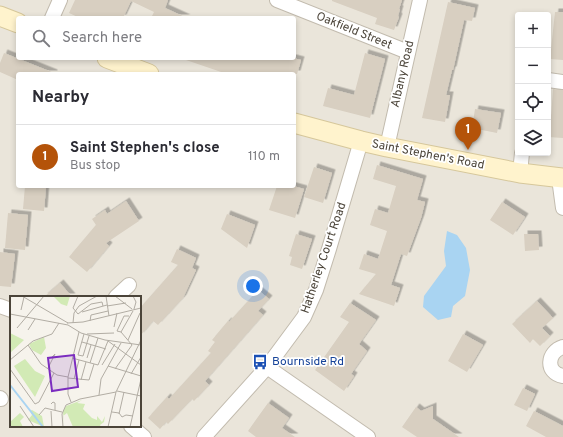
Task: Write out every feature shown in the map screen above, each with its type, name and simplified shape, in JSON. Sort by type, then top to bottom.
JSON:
[{"type":"street","points":[[53,16],[60,0]]},
{"type":"street","name":"Oakfield Street","points":[[277,0],[408,52]]},
{"type":"street","name":"Albany Road","points":[[387,147],[420,0]]},
{"type":"street","points":[[0,16],[16,22]]},
{"type":"street","points":[[112,60],[144,72]]},
{"type":"street","points":[[551,80],[563,82]]},
{"type":"street","name":"Saint Stephen's Road","points":[[296,123],[387,147],[520,173],[561,178]]},
{"type":"street","name":"Hatherley Court Road","points":[[204,437],[267,367],[304,317],[316,290],[361,141]]},
{"type":"street","points":[[520,173],[522,156]]},
{"type":"street","points":[[561,178],[563,208]]},
{"type":"street","points":[[117,296],[130,284]]},
{"type":"street","points":[[0,306],[10,310]]},
{"type":"street","points":[[563,347],[554,352],[550,362],[553,371],[557,375],[563,376]]},
{"type":"street","points":[[267,367],[368,437]]},
{"type":"street","points":[[132,427],[144,437]]},
{"type":"shaded area","points":[[0,0],[563,0],[563,437],[0,437]]},
{"type":"water","points":[[447,231],[457,235],[466,248],[470,270],[465,296],[453,306],[451,317],[438,320],[423,307],[424,296],[446,266],[444,251]]},
{"type":"building","points":[[75,0],[168,0],[165,8],[183,16],[152,16],[154,12],[131,1],[124,16],[76,16],[69,13]]},
{"type":"building","points":[[332,0],[402,0],[399,9],[399,17],[394,30],[375,24],[377,18]]},
{"type":"building","points":[[448,2],[475,8],[472,21],[464,20],[446,95],[450,95],[445,122],[422,118]]},
{"type":"building","points":[[555,12],[563,12],[563,60],[551,59]]},
{"type":"building","points":[[4,53],[16,58],[16,60],[22,60],[52,72],[16,72],[16,79],[0,72],[0,63]]},
{"type":"building","points":[[365,53],[385,59],[370,118],[323,106],[328,88],[354,95]]},
{"type":"building","points":[[296,59],[301,60],[297,74],[296,72],[221,72],[186,60],[296,60]]},
{"type":"building","points":[[553,89],[563,90],[563,138],[551,137]]},
{"type":"building","points":[[475,109],[501,113],[497,133],[472,128]]},
{"type":"building","points":[[377,165],[423,179],[417,200],[425,202],[421,218],[407,256],[401,254],[391,285],[400,288],[394,306],[359,294],[376,274],[359,269],[364,254],[378,259],[387,231],[370,225],[375,209],[388,213],[396,186],[373,179]]},
{"type":"building","points":[[314,167],[332,173],[323,203],[304,197]]},
{"type":"building","points":[[296,187],[304,189],[295,218],[269,210],[276,188]]},
{"type":"building","points":[[25,188],[46,188],[44,211],[23,209]]},
{"type":"building","points":[[126,201],[139,221],[106,243],[109,246],[87,272],[69,257],[96,225],[92,219],[105,210],[107,214]]},
{"type":"building","points":[[502,202],[525,217],[513,235],[490,220]]},
{"type":"building","points":[[8,213],[28,215],[25,250],[5,248]]},
{"type":"building","points":[[227,214],[255,225],[247,248],[221,229]]},
{"type":"building","points":[[296,234],[312,239],[302,269],[290,265],[292,257],[289,256]]},
{"type":"building","points":[[524,234],[538,234],[539,250],[525,251]]},
{"type":"building","points":[[177,249],[196,258],[192,268],[196,270],[183,298],[158,325],[153,321],[141,335],[141,307],[178,265],[171,262]]},
{"type":"building","points":[[0,252],[15,254],[11,287],[0,286]]},
{"type":"building","points":[[60,283],[71,296],[45,296]]},
{"type":"building","points":[[258,290],[269,299],[258,311],[263,315],[205,381],[209,385],[194,401],[192,399],[168,424],[166,422],[160,429],[148,418],[167,397],[169,399],[211,353],[208,351],[215,342],[212,340]]},
{"type":"building","points":[[537,301],[553,318],[542,328],[550,336],[540,346],[533,339],[530,343],[512,324]]},
{"type":"building","points":[[350,303],[376,320],[359,344],[367,351],[351,374],[354,376],[344,391],[315,370],[349,322],[340,317]]},
{"type":"building","points":[[463,334],[483,345],[467,372],[448,361]]},
{"type":"building","points":[[523,388],[535,394],[527,411],[514,405]]},
{"type":"building","points":[[268,403],[289,418],[282,428],[295,437],[256,437],[248,431]]},
{"type":"building","points":[[433,406],[433,419],[459,437],[417,437],[402,427],[416,407],[421,411]]},
{"type":"building","points":[[534,411],[563,426],[563,437],[546,437],[526,426]]},
{"type":"place","name":"Saint Stephen's close","points":[[468,150]]},
{"type":"place","name":"Bournside Rd","points":[[260,362]]}]
